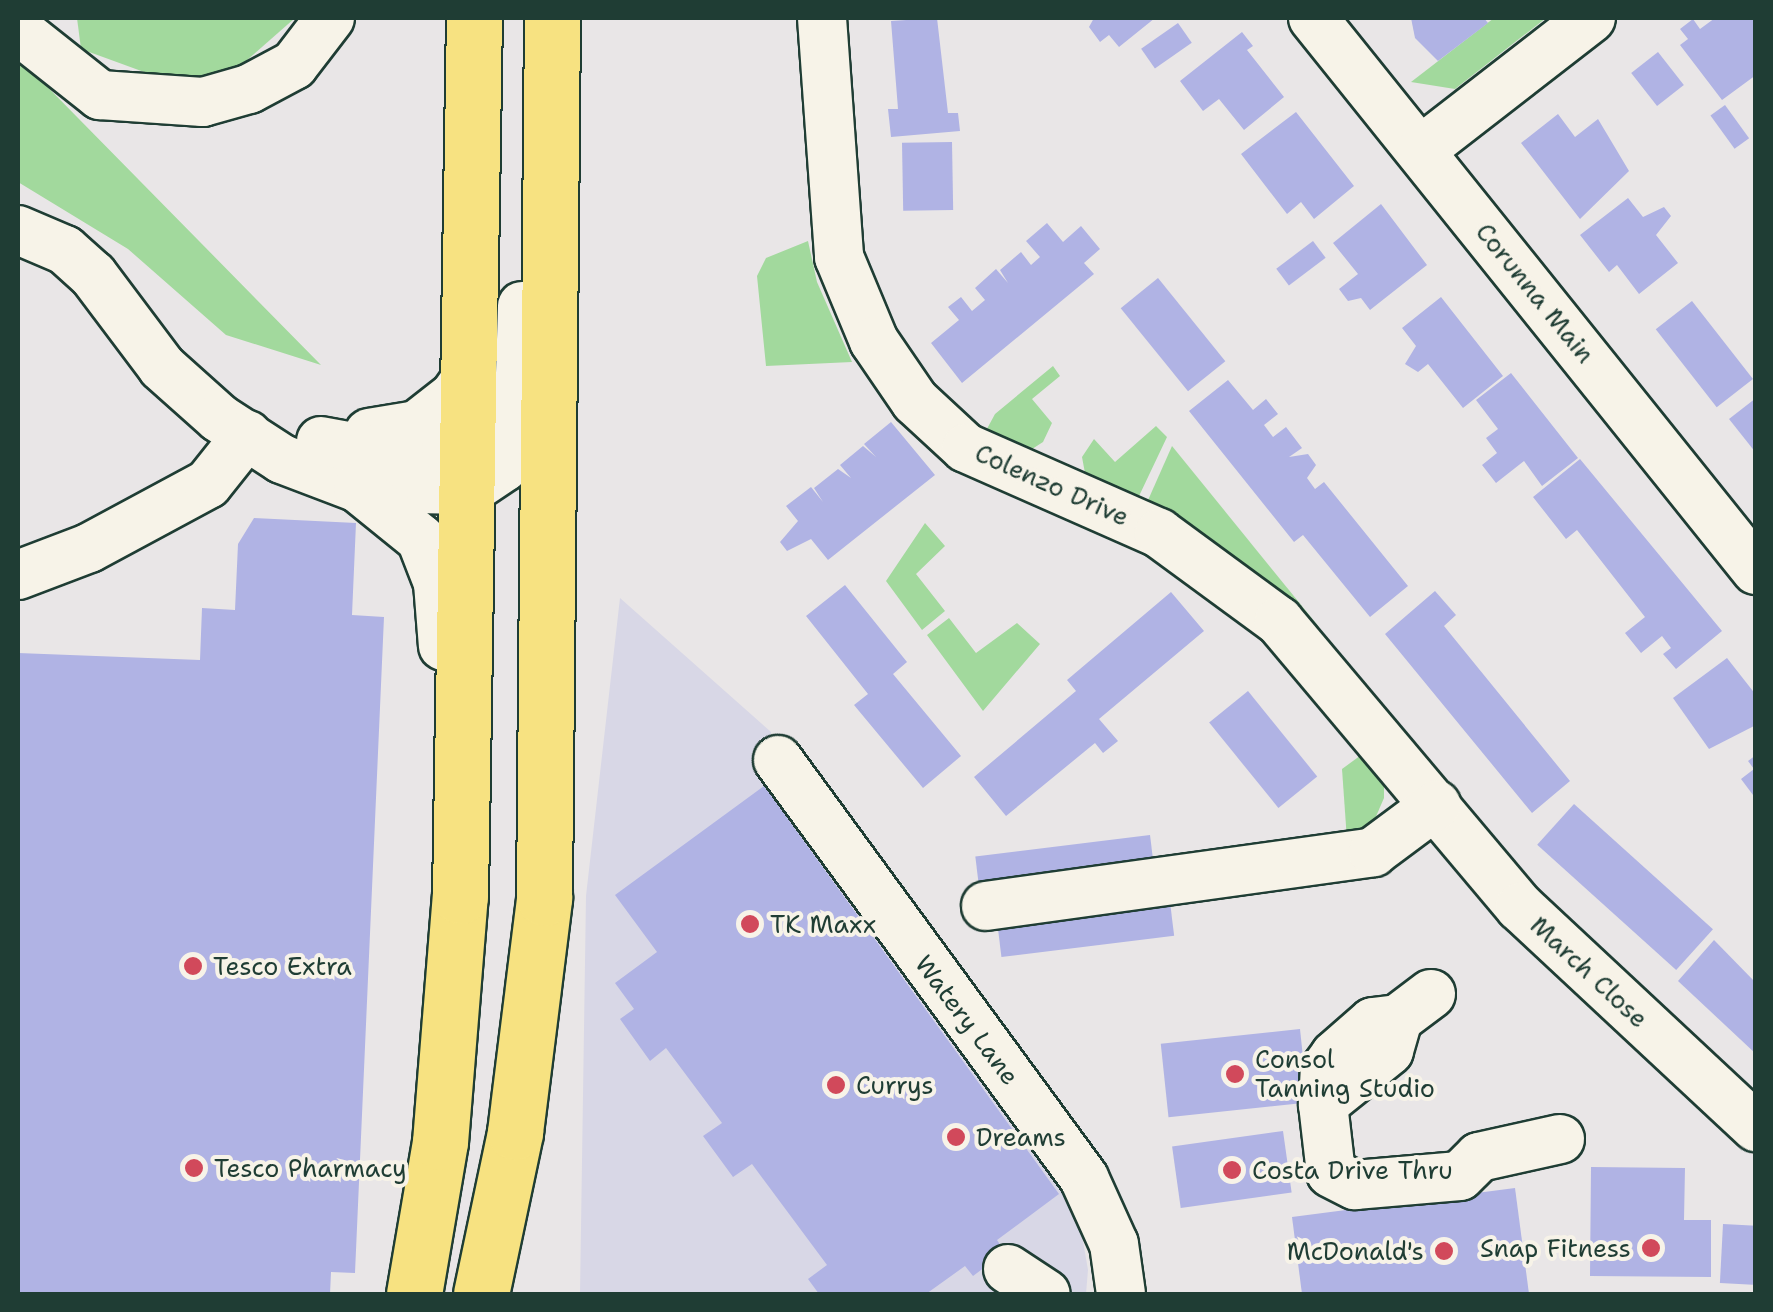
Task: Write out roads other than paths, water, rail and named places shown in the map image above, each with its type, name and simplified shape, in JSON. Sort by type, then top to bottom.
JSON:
[{"type":"main road","points":[[414,1294],[452,1043],[482,470],[470,372],[474,18]]},
{"type":"main road","points":[[481,1294],[515,1132],[544,898],[550,576],[552,18]]},
{"type":"street","points":[[18,30],[100,95],[202,102],[249,89],[294,65],[330,18]]},
{"type":"street","name":"Colenzo Drive","points":[[822,18],[839,257],[864,324],[915,401],[966,448],[1159,532],[1279,621],[1436,805]]},
{"type":"street","name":"Corunna Main","points":[[1313,18],[1756,570]]},
{"type":"street","points":[[1421,150],[1591,18]]},
{"type":"street","points":[[358,488],[482,470],[518,441],[523,224],[552,97]]},
{"type":"street","points":[[18,230],[65,250],[93,276],[162,367],[196,400],[308,471],[358,488],[410,526],[429,556],[442,616],[444,706],[465,756]]},
{"type":"street","points":[[321,441],[417,425],[454,396],[470,372]]},
{"type":"street","points":[[18,575],[89,548],[208,484],[257,440],[321,441],[482,470],[535,507],[550,576]]},
{"type":"street","name":"Watery Lane","points":[[778,760],[1084,1178],[1114,1244],[1121,1294]]},
{"type":"street","points":[[986,906],[1373,852],[1436,805]]},
{"type":"street","name":"March Close","points":[[1436,805],[1520,907],[1756,1126]]},
{"type":"street","points":[[1414,1007],[1389,1051],[1323,1104],[1332,1172],[1355,1185],[1460,1176],[1479,1158],[1560,1139]]},
{"type":"place","name":"TK Maxx","points":[[750,924]]},
{"type":"place","name":"Tesco Extra","points":[[193,966]]},
{"type":"place","name":"Consol Tanning Studio","points":[[1235,1074]]},
{"type":"place","name":"Currys","points":[[836,1085]]},
{"type":"place","name":"Dreams","points":[[956,1137]]},
{"type":"place","name":"Tesco Pharmacy","points":[[194,1168]]},
{"type":"place","name":"Costa Drive Thru","points":[[1232,1170]]},
{"type":"place","name":"Snap Fitness","points":[[1651,1248]]},
{"type":"place","name":"McDonald's","points":[[1444,1251]]}]
